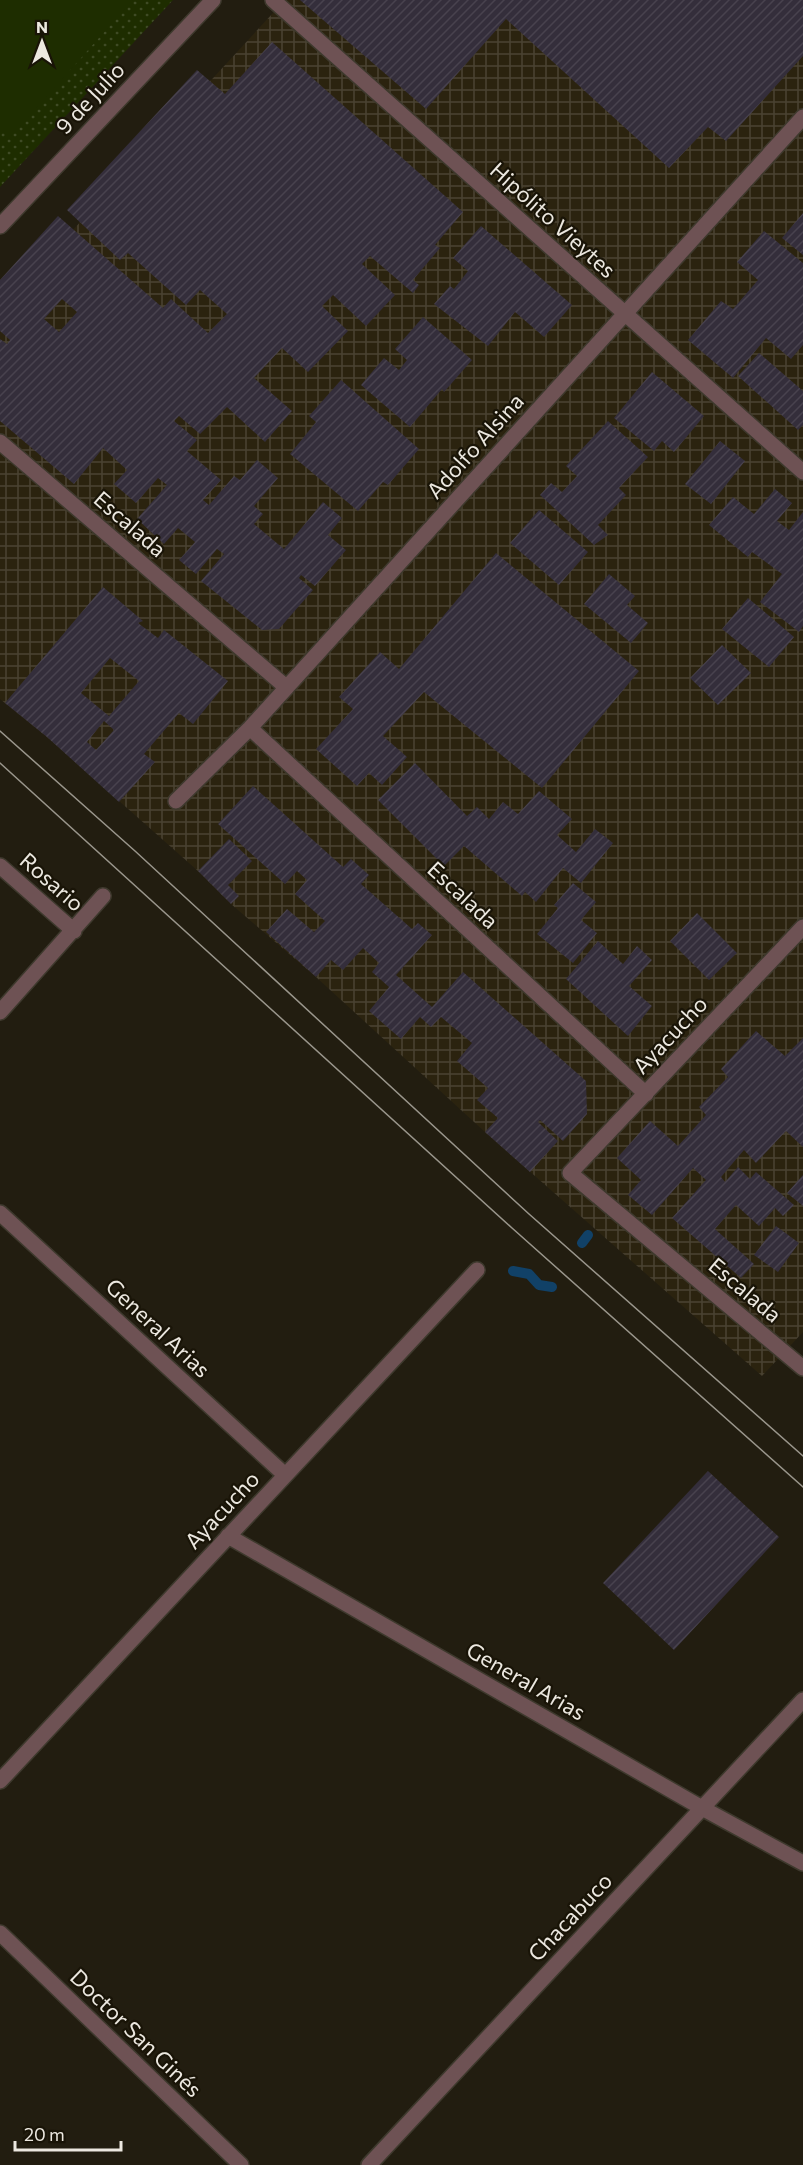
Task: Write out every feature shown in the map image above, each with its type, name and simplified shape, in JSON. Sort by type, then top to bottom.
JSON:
[{"type":"street","name":"9 de Julio","points":[[0,226],[213,0]]},
{"type":"street","name":"Hipólito Vieytes","points":[[273,0],[803,472]]},
{"type":"street","name":"Adolfo Alsina","points":[[176,801],[250,728],[803,117]]},
{"type":"street","name":"Escalada","points":[[0,442],[286,687]]},
{"type":"street","name":"Escalada","points":[[250,728],[646,1094]]},
{"type":"street","name":"Rosario","points":[[0,866],[74,931]]},
{"type":"street","points":[[0,1012],[103,896]]},
{"type":"street","name":"Ayacucho","points":[[570,1173],[803,927]]},
{"type":"street","name":"Escalada","points":[[570,1173],[803,1368]]},
{"type":"street","name":"General Arias","points":[[0,1213],[285,1475]]},
{"type":"street","name":"Ayacucho","points":[[0,1781],[477,1270]]},
{"type":"street","name":"General Arias","points":[[228,1536],[702,1808],[803,1863]]},
{"type":"street","name":"Chacabuco","points":[[369,2165],[803,1700]]},
{"type":"street","name":"Doctor San Ginés","points":[[0,1933],[242,2165]]},
{"type":"shaded area","points":[[285,0],[803,0],[803,1332],[762,1376],[485,1132],[316,977],[231,904],[198,871],[47,737],[0,699],[0,309]]},
{"type":"green space","points":[[0,0],[173,0],[0,187]]},
{"type":"green space","points":[[0,0],[133,0],[11,136],[0,126]]},
{"type":"building","points":[[300,0],[803,0],[803,56],[726,141],[708,127],[669,168],[506,19],[426,109]]},
{"type":"building","points":[[272,42],[463,212],[435,245],[440,248],[413,280],[419,285],[413,293],[370,256],[362,264],[395,295],[366,326],[333,295],[322,306],[348,331],[308,372],[282,348],[254,378],[292,411],[265,442],[227,407],[200,434],[179,416],[174,421],[197,440],[187,451],[221,480],[203,500],[209,505],[234,476],[240,480],[257,460],[278,478],[254,506],[263,514],[254,524],[284,549],[323,502],[342,518],[328,535],[346,550],[315,586],[301,575],[299,578],[313,590],[279,629],[262,630],[201,581],[224,554],[217,549],[196,574],[179,560],[195,542],[178,528],[164,544],[137,519],[167,485],[158,478],[136,503],[114,484],[127,470],[103,448],[74,484],[0,421],[0,339],[7,344],[10,340],[0,331],[0,280],[58,216],[163,308],[171,299],[208,333],[227,314],[200,290],[186,305],[128,253],[120,260],[67,210],[197,70],[225,94]],"holes":[[[62,299],[77,312],[59,332],[44,319]]]},
{"type":"building","points":[[803,213],[803,255],[782,238]]},
{"type":"building","points":[[481,226],[572,305],[544,337],[515,312],[488,346],[434,304],[450,286],[454,289],[468,271],[453,258]]},
{"type":"building","points":[[764,231],[803,263],[803,345],[791,359],[766,338],[733,378],[688,340],[721,301],[733,309],[758,280],[737,262]]},
{"type":"building","points":[[423,317],[472,360],[444,392],[442,389],[410,427],[361,385],[384,358],[399,370],[407,360],[395,349]]},
{"type":"building","points":[[759,353],[803,391],[803,425],[798,430],[738,376]]},
{"type":"building","points":[[652,372],[704,416],[674,452],[662,441],[654,451],[614,418]]},
{"type":"building","points":[[341,380],[419,449],[388,485],[383,482],[358,511],[290,454],[316,422],[309,416]]},
{"type":"building","points":[[608,421],[648,457],[619,488],[626,495],[598,525],[608,535],[594,545],[540,495],[551,483],[562,492],[577,476],[566,466]]},
{"type":"building","points":[[720,441],[745,461],[711,504],[685,484]]},
{"type":"building","points":[[775,489],[792,503],[777,521],[789,530],[803,512],[803,626],[799,632],[760,602],[782,574],[752,552],[748,557],[709,525],[733,497],[754,514]]},
{"type":"building","points":[[539,510],[588,552],[559,585],[510,543]]},
{"type":"building","points":[[496,553],[639,671],[542,788],[424,692],[383,736],[407,757],[382,785],[369,773],[357,786],[316,749],[353,709],[339,697],[380,652],[399,669]]},
{"type":"building","points":[[609,574],[635,596],[627,605],[648,623],[631,643],[584,604]]},
{"type":"building","points":[[103,587],[143,621],[138,623],[158,638],[164,630],[228,681],[193,724],[179,713],[144,754],[155,762],[119,802],[47,737],[5,703]],"holes":[[[110,658],[139,681],[109,716],[81,693]],[[104,721],[114,730],[96,750],[87,742]]]},
{"type":"building","points":[[748,598],[794,637],[769,667],[722,629]]},
{"type":"building","points":[[722,645],[751,673],[718,705],[690,678]]},
{"type":"building","points":[[415,763],[467,816],[477,807],[489,819],[503,802],[518,814],[539,791],[572,819],[557,835],[576,852],[595,829],[613,843],[581,883],[563,868],[536,902],[525,892],[522,896],[464,846],[444,866],[378,800]]},
{"type":"building","points":[[253,786],[343,867],[351,859],[369,875],[361,884],[412,929],[418,923],[432,935],[396,975],[432,1007],[463,972],[586,1081],[587,1114],[563,1141],[540,1120],[538,1122],[558,1141],[530,1172],[485,1132],[498,1118],[477,1100],[488,1088],[457,1061],[472,1043],[441,1017],[431,1027],[420,1017],[401,1039],[369,1011],[389,987],[372,972],[379,963],[363,948],[343,970],[331,960],[316,977],[266,932],[287,909],[314,932],[325,921],[295,894],[307,880],[297,871],[285,884],[218,824]]},
{"type":"building","points":[[229,839],[252,861],[228,885],[239,896],[231,904],[198,871]]},
{"type":"building","points":[[573,883],[596,902],[581,920],[597,933],[573,963],[537,934],[558,908],[554,905]]},
{"type":"building","points":[[697,913],[737,953],[709,980],[670,941]]},
{"type":"building","points":[[598,941],[623,964],[637,946],[652,960],[629,986],[652,1006],[628,1036],[566,979]]},
{"type":"building","points":[[756,1031],[785,1056],[803,1038],[803,1147],[786,1131],[756,1163],[744,1150],[721,1177],[725,1182],[738,1167],[750,1179],[756,1172],[794,1205],[783,1216],[775,1208],[759,1226],[736,1205],[715,1229],[754,1264],[741,1278],[672,1218],[706,1180],[693,1168],[652,1215],[628,1195],[641,1180],[617,1158],[650,1121],[678,1146],[706,1115],[699,1107],[728,1077],[721,1069]]},
{"type":"building","points":[[803,1175],[803,1206],[787,1193]]},
{"type":"building","points":[[776,1226],[799,1243],[778,1272],[754,1255]]},
{"type":"building","points":[[708,1471],[779,1537],[674,1650],[603,1583]]},
{"type":"waterway","points":[[582,1243],[588,1235]]},
{"type":"waterway","points":[[513,1271],[529,1274],[539,1285],[552,1287]]},
{"type":"tram line","points":[[0,731],[135,851],[529,1214],[803,1456]]},
{"type":"tram line","points":[[0,763],[512,1228],[803,1487]]}]
